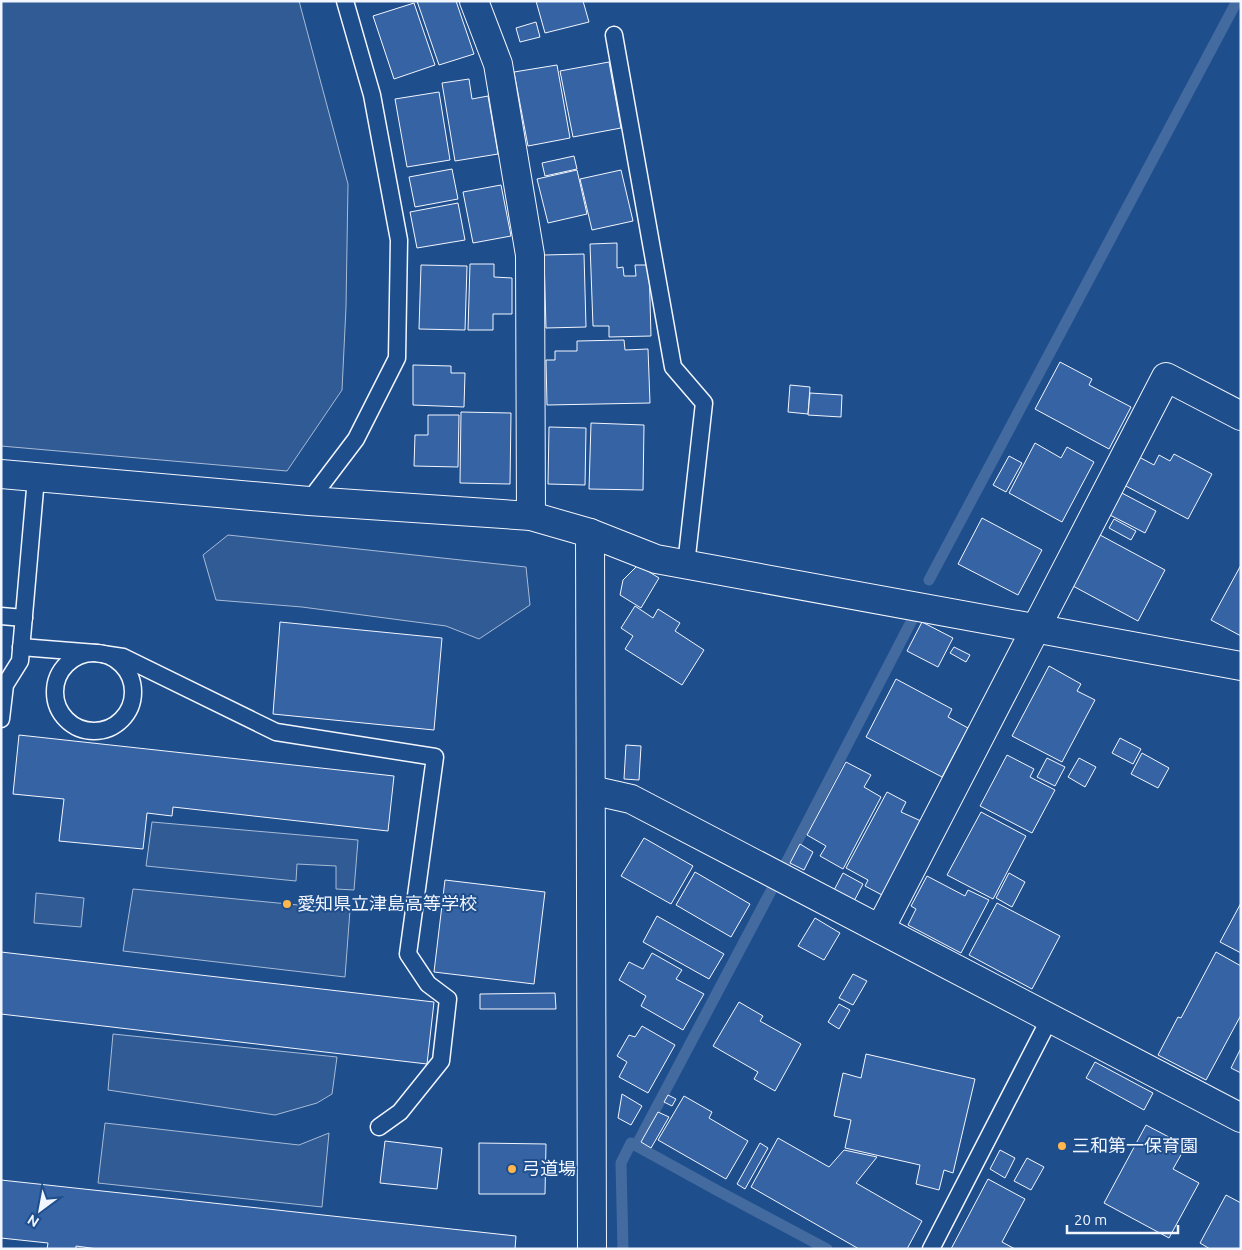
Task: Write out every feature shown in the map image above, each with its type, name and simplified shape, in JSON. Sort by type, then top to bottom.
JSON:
[{"type":"street","points":[[474,1],[498,64],[530,255],[531,516]]},
{"type":"street","points":[[880,929],[1166,377],[1241,416]]},
{"type":"street","points":[[1,474],[309,501],[531,516],[590,533],[656,559],[1240,664]]},
{"type":"street","points":[[590,533],[592,1249]]},
{"type":"street","points":[[590,790],[631,799],[1241,1118]]},
{"type":"lane","points":[[309,501],[356,438],[397,358],[399,240],[372,96],[344,1]]},
{"type":"lane","points":[[614,34],[673,366],[704,403],[686,565]]},
{"type":"lane","points":[[1,718],[5,685],[20,661],[36,478]]},
{"type":"lane","points":[[1,616],[24,618]]},
{"type":"lane","points":[[21,647],[123,657],[276,732],[435,757],[408,954],[428,984],[448,999],[441,1061],[400,1112],[379,1127]]},
{"type":"lane","points":[[96,653],[110,656],[121,664],[129,674],[133,687],[133,700],[128,713],[120,723],[108,730],[95,732],[77,727],[62,715],[56,704],[54,691],[63,667],[72,659],[84,654],[96,653]]},
{"type":"lane","points":[[931,1249],[1050,1018]]},
{"type":"shaded area","points":[[1,1],[299,1],[348,184],[346,307],[342,390],[287,471],[1,446]]},
{"type":"shaded area","points":[[228,535],[526,567],[530,605],[479,639],[446,626],[302,607],[216,600],[203,555]]},
{"type":"shaded area","points":[[152,822],[358,840],[354,890],[336,889],[336,866],[297,864],[296,881],[146,866]]},
{"type":"shaded area","points":[[133,889],[350,910],[345,977],[123,951]]},
{"type":"shaded area","points":[[36,893],[84,898],[81,927],[34,923]]},
{"type":"shaded area","points":[[113,1034],[337,1057],[332,1094],[317,1103],[275,1115],[108,1090]]},
{"type":"shaded area","points":[[105,1123],[299,1145],[329,1133],[322,1207],[98,1183]]},
{"type":"building","points":[[417,1],[456,1],[474,54],[439,65]]},
{"type":"building","points":[[536,1],[583,1],[589,22],[545,33]]},
{"type":"building","points":[[414,3],[435,65],[394,79],[373,16]]},
{"type":"building","points":[[536,22],[540,37],[520,42],[516,28]]},
{"type":"building","points":[[609,62],[621,128],[573,137],[560,71]]},
{"type":"building","points":[[557,65],[570,138],[528,146],[514,72]]},
{"type":"building","points":[[469,79],[472,99],[488,96],[498,154],[455,161],[442,83]]},
{"type":"building","points":[[439,92],[450,160],[407,167],[395,99]]},
{"type":"building","points":[[574,156],[577,169],[545,176],[542,163]]},
{"type":"building","points":[[452,169],[458,199],[415,207],[409,177]]},
{"type":"building","points":[[577,170],[587,214],[548,223],[537,179]]},
{"type":"building","points":[[621,170],[633,221],[592,230],[580,179]]},
{"type":"building","points":[[501,185],[511,236],[473,243],[463,192]]},
{"type":"building","points":[[458,203],[465,240],[417,248],[410,212]]},
{"type":"building","points":[[617,243],[617,268],[623,267],[624,276],[636,276],[635,265],[649,265],[651,336],[609,337],[609,326],[593,326],[590,244]]},
{"type":"building","points":[[584,254],[586,327],[546,328],[544,255]]},
{"type":"building","points":[[470,264],[494,264],[494,277],[512,278],[512,314],[493,314],[493,330],[468,330]]},
{"type":"building","points":[[421,265],[467,266],[465,330],[419,329]]},
{"type":"building","points":[[624,340],[625,350],[648,349],[650,403],[547,405],[546,360],[555,360],[555,351],[577,351],[577,341]]},
{"type":"building","points":[[1060,362],[1092,379],[1089,385],[1131,407],[1109,449],[1035,409]]},
{"type":"building","points":[[413,365],[451,366],[451,373],[465,373],[464,407],[413,405]]},
{"type":"building","points":[[790,385],[810,387],[808,414],[788,412]]},
{"type":"building","points":[[810,393],[842,395],[841,417],[808,415]]},
{"type":"building","points":[[461,412],[511,413],[510,484],[460,483]]},
{"type":"building","points":[[428,415],[459,415],[458,467],[414,466],[415,435],[428,435]]},
{"type":"building","points":[[591,423],[644,425],[643,490],[589,489]]},
{"type":"building","points":[[549,427],[586,428],[585,485],[548,484]]},
{"type":"building","points":[[1035,443],[1061,458],[1067,447],[1094,462],[1062,522],[1009,493]]},
{"type":"building","points":[[1174,454],[1212,474],[1188,519],[1124,485],[1139,457],[1154,465],[1159,455],[1170,461]]},
{"type":"building","points":[[1009,456],[1022,463],[1006,492],[993,485]]},
{"type":"building","points":[[1120,492],[1156,511],[1145,533],[1108,514]]},
{"type":"building","points":[[982,518],[1042,550],[1018,595],[958,564]]},
{"type":"building","points":[[1114,519],[1136,531],[1131,540],[1109,528]]},
{"type":"building","points":[[1100,535],[1165,570],[1138,621],[1073,586]]},
{"type":"building","points":[[638,565],[659,578],[641,608],[620,595],[623,580]]},
{"type":"building","points":[[1241,565],[1241,636],[1211,620]]},
{"type":"building","points":[[635,606],[653,618],[658,609],[680,623],[675,631],[704,650],[682,685],[625,649],[633,636],[621,628]]},
{"type":"building","points":[[280,622],[442,638],[434,730],[273,714]]},
{"type":"building","points":[[922,622],[953,638],[938,667],[907,651]]},
{"type":"building","points":[[954,647],[970,655],[966,662],[950,653]]},
{"type":"building","points":[[1049,666],[1081,684],[1077,691],[1095,700],[1062,762],[1012,736]]},
{"type":"building","points":[[896,679],[952,709],[948,717],[968,728],[942,777],[866,737]]},
{"type":"building","points":[[19,735],[394,776],[388,831],[173,807],[172,816],[147,813],[143,849],[59,841],[64,799],[13,794]]},
{"type":"building","points":[[1120,738],[1141,749],[1133,764],[1112,753]]},
{"type":"building","points":[[626,745],[641,746],[639,780],[624,779]]},
{"type":"building","points":[[1142,753],[1169,768],[1158,788],[1131,774]]},
{"type":"building","points":[[1007,755],[1034,769],[1030,777],[1055,790],[1032,833],[980,806]]},
{"type":"building","points":[[1047,758],[1065,767],[1055,786],[1037,777]]},
{"type":"building","points":[[1079,758],[1096,767],[1085,787],[1068,777]]},
{"type":"building","points":[[846,762],[871,775],[864,787],[881,797],[843,869],[820,856],[826,846],[807,835]]},
{"type":"building","points":[[887,792],[906,802],[901,812],[921,821],[882,895],[865,886],[868,880],[846,868]]},
{"type":"building","points":[[981,812],[1026,836],[993,899],[947,875]]},
{"type":"building","points":[[644,838],[693,866],[671,904],[621,876]]},
{"type":"building","points":[[800,844],[813,852],[804,870],[790,863]]},
{"type":"building","points":[[695,872],[750,904],[731,937],[676,905]]},
{"type":"building","points":[[843,873],[863,884],[853,903],[833,892]]},
{"type":"building","points":[[1009,873],[1025,882],[1012,907],[996,898]]},
{"type":"building","points":[[927,876],[965,896],[968,890],[989,900],[961,953],[908,925],[916,909],[911,906]]},
{"type":"building","points":[[445,880],[545,892],[534,984],[434,972]]},
{"type":"building","points":[[997,903],[1060,936],[1032,989],[969,955]]},
{"type":"building","points":[[1241,903],[1241,953],[1220,942]]},
{"type":"building","points":[[657,916],[724,954],[709,979],[643,942]]},
{"type":"building","points":[[815,918],[840,933],[824,960],[798,946]]},
{"type":"building","points":[[1,952],[434,1002],[427,1064],[1,1014]]},
{"type":"building","points":[[1216,952],[1241,966],[1241,1015],[1206,1080],[1158,1055],[1178,1017],[1181,1018]]},
{"type":"building","points":[[652,953],[682,970],[676,979],[704,994],[683,1030],[641,1006],[646,996],[619,980],[629,962],[643,969]]},
{"type":"building","points":[[853,974],[867,981],[853,1005],[839,998]]},
{"type":"building","points":[[555,993],[556,1009],[480,1009],[480,994]]},
{"type":"building","points":[[739,1002],[763,1016],[760,1021],[801,1044],[775,1091],[754,1079],[758,1072],[713,1046]]},
{"type":"building","points":[[839,1004],[850,1010],[839,1029],[828,1022]]},
{"type":"building","points":[[642,1026],[675,1045],[648,1093],[619,1077],[627,1062],[617,1056],[629,1035],[635,1037]]},
{"type":"building","points":[[1241,1048],[1241,1073],[1231,1068]]},
{"type":"building","points":[[866,1054],[975,1079],[953,1173],[944,1170],[939,1190],[916,1184],[920,1165],[845,1148],[851,1120],[834,1116],[843,1073],[861,1078]]},
{"type":"building","points":[[1095,1062],[1153,1093],[1144,1110],[1086,1078]]},
{"type":"building","points":[[622,1094],[642,1106],[631,1125],[618,1118]]},
{"type":"building","points":[[668,1095],[676,1099],[672,1106],[664,1102]]},
{"type":"building","points":[[684,1096],[712,1112],[709,1118],[748,1141],[726,1179],[658,1140]]},
{"type":"building","points":[[658,1112],[669,1117],[651,1148],[641,1142]]},
{"type":"building","points":[[1146,1125],[1186,1146],[1173,1169],[1199,1183],[1169,1238],[1104,1203]]},
{"type":"building","points":[[778,1138],[829,1167],[844,1150],[877,1157],[856,1183],[922,1221],[907,1249],[859,1249],[751,1187]]},
{"type":"building","points":[[385,1141],[442,1148],[437,1189],[380,1183]]},
{"type":"building","name":"弓道場","points":[[479,1143],[546,1144],[545,1194],[479,1194]]},
{"type":"building","points":[[760,1143],[768,1148],[745,1189],[737,1184]]},
{"type":"building","points":[[1000,1150],[1015,1158],[1005,1178],[990,1169]]},
{"type":"building","points":[[1027,1158],[1044,1167],[1031,1190],[1014,1181]]},
{"type":"building","points":[[988,1179],[1025,1199],[1002,1242],[1015,1249],[951,1249]]},
{"type":"building","points":[[1,1180],[516,1236],[515,1249],[98,1249],[76,1246],[76,1249],[47,1249],[48,1243],[1,1238]]},
{"type":"building","points":[[1226,1195],[1241,1203],[1241,1249],[1210,1249],[1200,1243]]},
{"type":"waterway","points":[[929,580],[1237,1]]},
{"type":"waterway","points":[[786,863],[913,618]]},
{"type":"waterway","points":[[636,1146],[772,889]]},
{"type":"waterway","points":[[623,1249],[621,1163],[631,1143],[827,1249]]},
{"type":"place","name":"愛知県立津島高等学校","points":[[287,904]]},
{"type":"place","name":"三和第一保育園","points":[[1062,1146]]},
{"type":"place","name":"弓道場","points":[[512,1169]]}]
